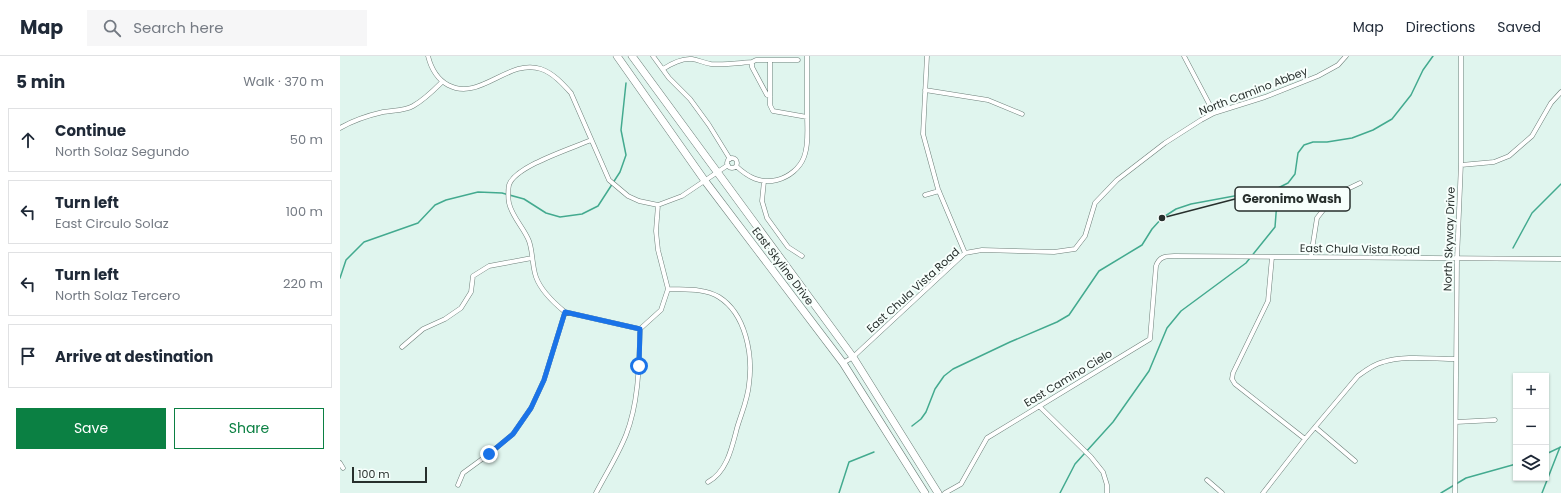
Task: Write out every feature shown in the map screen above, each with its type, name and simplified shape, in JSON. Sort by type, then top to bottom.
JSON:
[{"type":"main road","name":"East Skyline Drive","points":[[617,56],[705,181],[843,363],[925,493]]},
{"type":"main road","name":"East Skyline Drive","points":[[632,56],[853,356],[938,493]]},
{"type":"street","points":[[428,56],[434,72],[442,82],[453,88],[475,88],[514,70],[540,68],[550,73],[571,93],[609,180],[628,196],[639,201],[658,205],[682,196],[728,165],[727,162],[730,159]]},
{"type":"street","points":[[653,56],[690,99],[709,125],[730,159]]},
{"type":"street","points":[[728,165],[732,168],[736,166],[753,179],[764,181],[781,179],[793,172],[800,165],[806,149],[807,56]]},
{"type":"street","points":[[927,56],[923,134],[939,191],[965,253]]},
{"type":"street","points":[[1184,56],[1214,113]]},
{"type":"street","name":"North Camino Abbey","points":[[1075,248],[1085,236],[1095,203],[1117,180],[1165,143],[1214,113],[1265,97],[1318,76],[1338,65],[1346,56]]},
{"type":"street","name":"North Skyway Drive","points":[[1455,493],[1457,259],[1461,165],[1460,56]]},
{"type":"street","points":[[663,69],[677,61],[684,59],[692,59],[710,64],[752,62],[756,60],[798,60]]},
{"type":"street","points":[[770,60],[770,105],[773,111],[807,117]]},
{"type":"street","points":[[752,62],[752,67],[766,95],[770,96]]},
{"type":"street","points":[[340,128],[384,112],[402,110],[413,106],[428,96],[442,82]]},
{"type":"street","points":[[925,90],[988,100],[1022,114]]},
{"type":"street","points":[[1461,165],[1494,162],[1509,156],[1532,136],[1551,103],[1561,92]]},
{"type":"street","points":[[591,140],[532,164],[516,174],[509,185],[509,203],[512,213],[529,242],[536,278],[544,291],[557,306],[565,312],[640,329]]},
{"type":"street","points":[[730,159],[732,158],[736,160],[736,166]]},
{"type":"street","points":[[764,181],[762,201],[767,218],[788,247],[802,256]]},
{"type":"street","points":[[1311,256],[1317,218],[1335,195],[1360,183]]},
{"type":"street","points":[[925,195],[939,191]]},
{"type":"street","points":[[596,493],[626,434],[634,408],[637,393],[640,329],[661,310],[668,289],[658,250],[656,231],[658,205]]},
{"type":"street","name":"East Chula Vista Road","points":[[843,363],[853,356],[965,253],[982,250],[1054,252],[1075,248]]},
{"type":"street","name":"East Chula Vista Road","points":[[1160,259],[1167,256],[1311,256],[1457,259],[1561,259]]},
{"type":"street","points":[[1272,257],[1268,301],[1233,373],[1232,379],[1235,384],[1305,439]]},
{"type":"street","points":[[402,348],[423,329],[461,308],[472,292],[473,276],[489,266],[532,258]]},
{"type":"street","name":"East Camino Cielo","points":[[945,493],[960,484],[987,438],[1150,340],[1156,266],[1160,259]]},
{"type":"street","points":[[668,289],[707,292],[720,298],[733,309],[742,324],[747,340],[750,369],[749,386],[727,458],[716,478],[708,482]]},
{"type":"street","points":[[458,485],[463,473],[513,434],[531,408],[544,380],[565,312]]},
{"type":"street","points":[[1263,493],[1305,439],[1358,376],[1369,368],[1382,362],[1395,359],[1456,359]]},
{"type":"street","points":[[1039,406],[1091,457],[1103,472],[1107,485],[1107,493]]},
{"type":"street","points":[[1456,422],[1495,420]]},
{"type":"street","points":[[1315,427],[1355,461]]},
{"type":"street","points":[[340,463],[343,468]]},
{"type":"street","points":[[1207,480],[1222,493]]},
{"type":"waterway","points":[[912,426],[921,419],[926,412],[935,389],[944,376],[953,369],[1057,322],[1069,315],[1099,271],[1142,245],[1152,229],[1162,218],[1176,209],[1191,204],[1278,188],[1288,183],[1295,174],[1298,153],[1304,145],[1313,142],[1327,142],[1352,138],[1373,130],[1392,119],[1411,95],[1423,70],[1433,56]]},
{"type":"waterway","points":[[340,278],[346,260],[364,242],[418,223],[435,205],[446,200],[478,192],[502,193],[524,199],[546,213],[560,217],[582,214],[598,206],[620,172],[626,155],[621,130],[626,83]]},
{"type":"waterway","points":[[1513,248],[1532,213],[1561,184]]},
{"type":"waterway","points":[[1060,493],[1075,464],[1113,422],[1149,371],[1167,328],[1181,311],[1246,263],[1275,227],[1278,188]]},
{"type":"waterway","points":[[1542,493],[1560,447]]},
{"type":"waterway","points":[[1549,453],[1561,447]]},
{"type":"waterway","points":[[839,493],[849,462],[874,452]]},
{"type":"waterway","points":[[1441,493],[1466,478],[1513,465]]},
{"type":"place","name":"Geronimo Wash","points":[[1162,218]]},
{"type":"route","points":[[489,454],[513,434],[531,408],[544,380],[565,312],[640,329],[639,366]]}]
